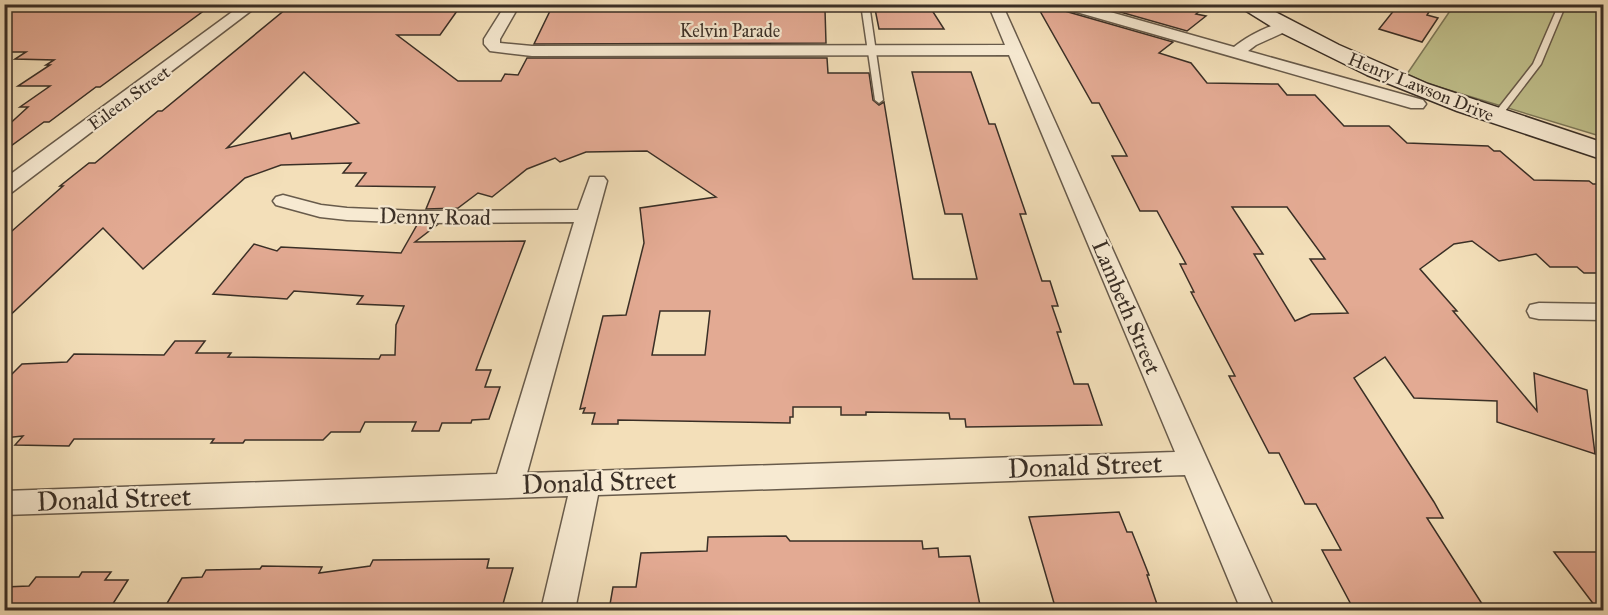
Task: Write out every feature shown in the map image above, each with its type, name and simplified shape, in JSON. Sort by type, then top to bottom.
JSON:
[{"type":"main road","name":"Henry Lawson Drive","points":[[1245,4],[1284,27],[1391,78],[1496,117],[1604,152]]},
{"type":"street","name":"Eileen Street","points":[[4,189],[253,4]]},
{"type":"street","name":"Kelvin Parade","points":[[513,4],[492,39],[492,44],[496,48],[532,51],[1015,50]]},
{"type":"street","name":"Lambeth Street","points":[[995,4],[1258,610]]},
{"type":"street","points":[[1064,4],[1417,104]]},
{"type":"street","points":[[1238,52],[1250,42],[1284,27]]},
{"type":"street","points":[[509,485],[597,181]]},
{"type":"street","name":"Denny Road","points":[[284,201],[320,211],[347,214],[419,217],[588,216]]},
{"type":"street","points":[[1539,311],[1604,312]]},
{"type":"street","name":"Donald Street","points":[[4,503],[1194,463]]},
{"type":"street","points":[[558,610],[586,483]]},
{"type":"lane","points":[[865,4],[879,100]]},
{"type":"lane","points":[[1496,117],[1536,64],[1563,4]]},
{"type":"green space","points":[[262,4],[369,5],[365,9],[257,8]]},
{"type":"green space","points":[[1454,5],[1603,5],[1603,137],[1429,84],[1407,74]]},
{"type":"building","points":[[4,4],[213,4],[100,87],[96,87],[49,122],[44,122],[4,151],[4,129],[28,107],[20,107],[50,86],[18,86],[54,60],[15,59],[26,52],[4,52]]},
{"type":"building","points":[[370,4],[462,4],[440,35],[397,35],[458,81],[501,81],[505,74],[518,75],[527,58],[827,58],[828,73],[869,73],[873,100],[879,105],[884,102],[913,279],[977,279],[962,214],[945,214],[912,72],[971,72],[989,124],[995,124],[1026,214],[1020,214],[1042,281],[1050,281],[1058,306],[1052,306],[1061,332],[1057,332],[1074,384],[1088,384],[1102,425],[966,427],[965,419],[950,419],[949,413],[866,412],[866,415],[841,415],[841,407],[793,407],[793,417],[790,417],[790,423],[618,420],[618,424],[592,424],[595,413],[583,413],[585,408],[580,409],[603,316],[626,315],[644,243],[640,208],[716,197],[647,151],[586,152],[560,162],[555,158],[527,169],[492,197],[478,193],[458,208],[426,209],[435,187],[356,186],[366,173],[343,173],[351,163],[281,165],[245,178],[143,269],[103,228],[4,321],[4,238],[63,186],[60,186],[89,163],[95,163],[158,111],[162,111],[286,9],[366,9]],"holes":[[[304,72],[359,123],[292,139],[290,133],[227,148]],[[660,311],[710,311],[705,355],[652,355]]]},
{"type":"building","points":[[563,4],[773,5],[790,6],[790,10],[825,10],[826,43],[534,44],[550,11],[561,10]]},
{"type":"building","points":[[874,4],[928,4],[944,29],[879,29]]},
{"type":"building","points":[[1036,4],[1055,4],[1058,9],[1173,42],[1159,53],[1191,63],[1207,83],[1278,84],[1287,95],[1315,95],[1344,126],[1389,126],[1407,143],[1488,146],[1494,151],[1500,151],[1534,180],[1589,181],[1593,184],[1604,184],[1604,273],[1584,273],[1577,267],[1550,267],[1536,254],[1499,261],[1472,241],[1454,244],[1420,269],[1457,311],[1453,311],[1537,411],[1534,373],[1587,390],[1595,454],[1497,422],[1497,401],[1414,398],[1385,357],[1354,378],[1434,502],[1443,518],[1427,518],[1486,610],[1354,610],[1322,550],[1341,550],[1316,504],[1305,504],[1279,453],[1269,453],[1229,376],[1235,376],[1191,292],[1194,292],[1180,264],[1186,264],[1157,211],[1140,211],[1112,156],[1127,156],[1099,103],[1092,103]],"holes":[[[1232,207],[1287,207],[1325,259],[1310,259],[1348,313],[1311,314],[1295,321],[1254,254],[1263,254]]]},
{"type":"building","points":[[1092,4],[1208,4],[1196,14],[1206,16],[1187,31]]},
{"type":"building","points":[[1399,4],[1434,4],[1427,15],[1438,18],[1422,42],[1379,29]]},
{"type":"building","points":[[417,225],[437,225],[415,242],[525,241],[476,370],[491,370],[485,387],[500,387],[489,419],[472,420],[471,423],[442,423],[439,431],[412,431],[416,422],[365,422],[360,432],[331,432],[323,440],[245,440],[243,443],[211,443],[214,439],[74,439],[69,446],[15,445],[23,436],[4,438],[4,382],[22,364],[67,362],[74,354],[164,355],[175,341],[205,341],[196,353],[231,353],[228,357],[379,359],[381,355],[395,355],[396,325],[404,306],[357,304],[363,296],[294,291],[287,299],[213,294],[254,244],[277,251],[281,247],[401,253]]},
{"type":"building","points":[[1119,512],[1127,532],[1132,532],[1149,575],[1147,575],[1159,610],[1056,610],[1029,517]]},
{"type":"building","points":[[786,536],[790,541],[922,541],[923,549],[938,548],[939,557],[970,556],[981,610],[609,610],[613,587],[636,587],[641,553],[707,551],[708,537]]},
{"type":"building","points":[[1554,552],[1604,552],[1604,610],[1598,610]]},
{"type":"building","points":[[489,559],[487,568],[513,568],[503,604],[499,604],[497,610],[163,610],[182,578],[202,577],[206,570],[260,569],[262,566],[322,567],[319,573],[370,566],[373,560]]},
{"type":"building","points":[[82,572],[111,572],[105,580],[128,580],[109,610],[4,610],[4,587],[29,586],[36,577],[79,577]]}]
